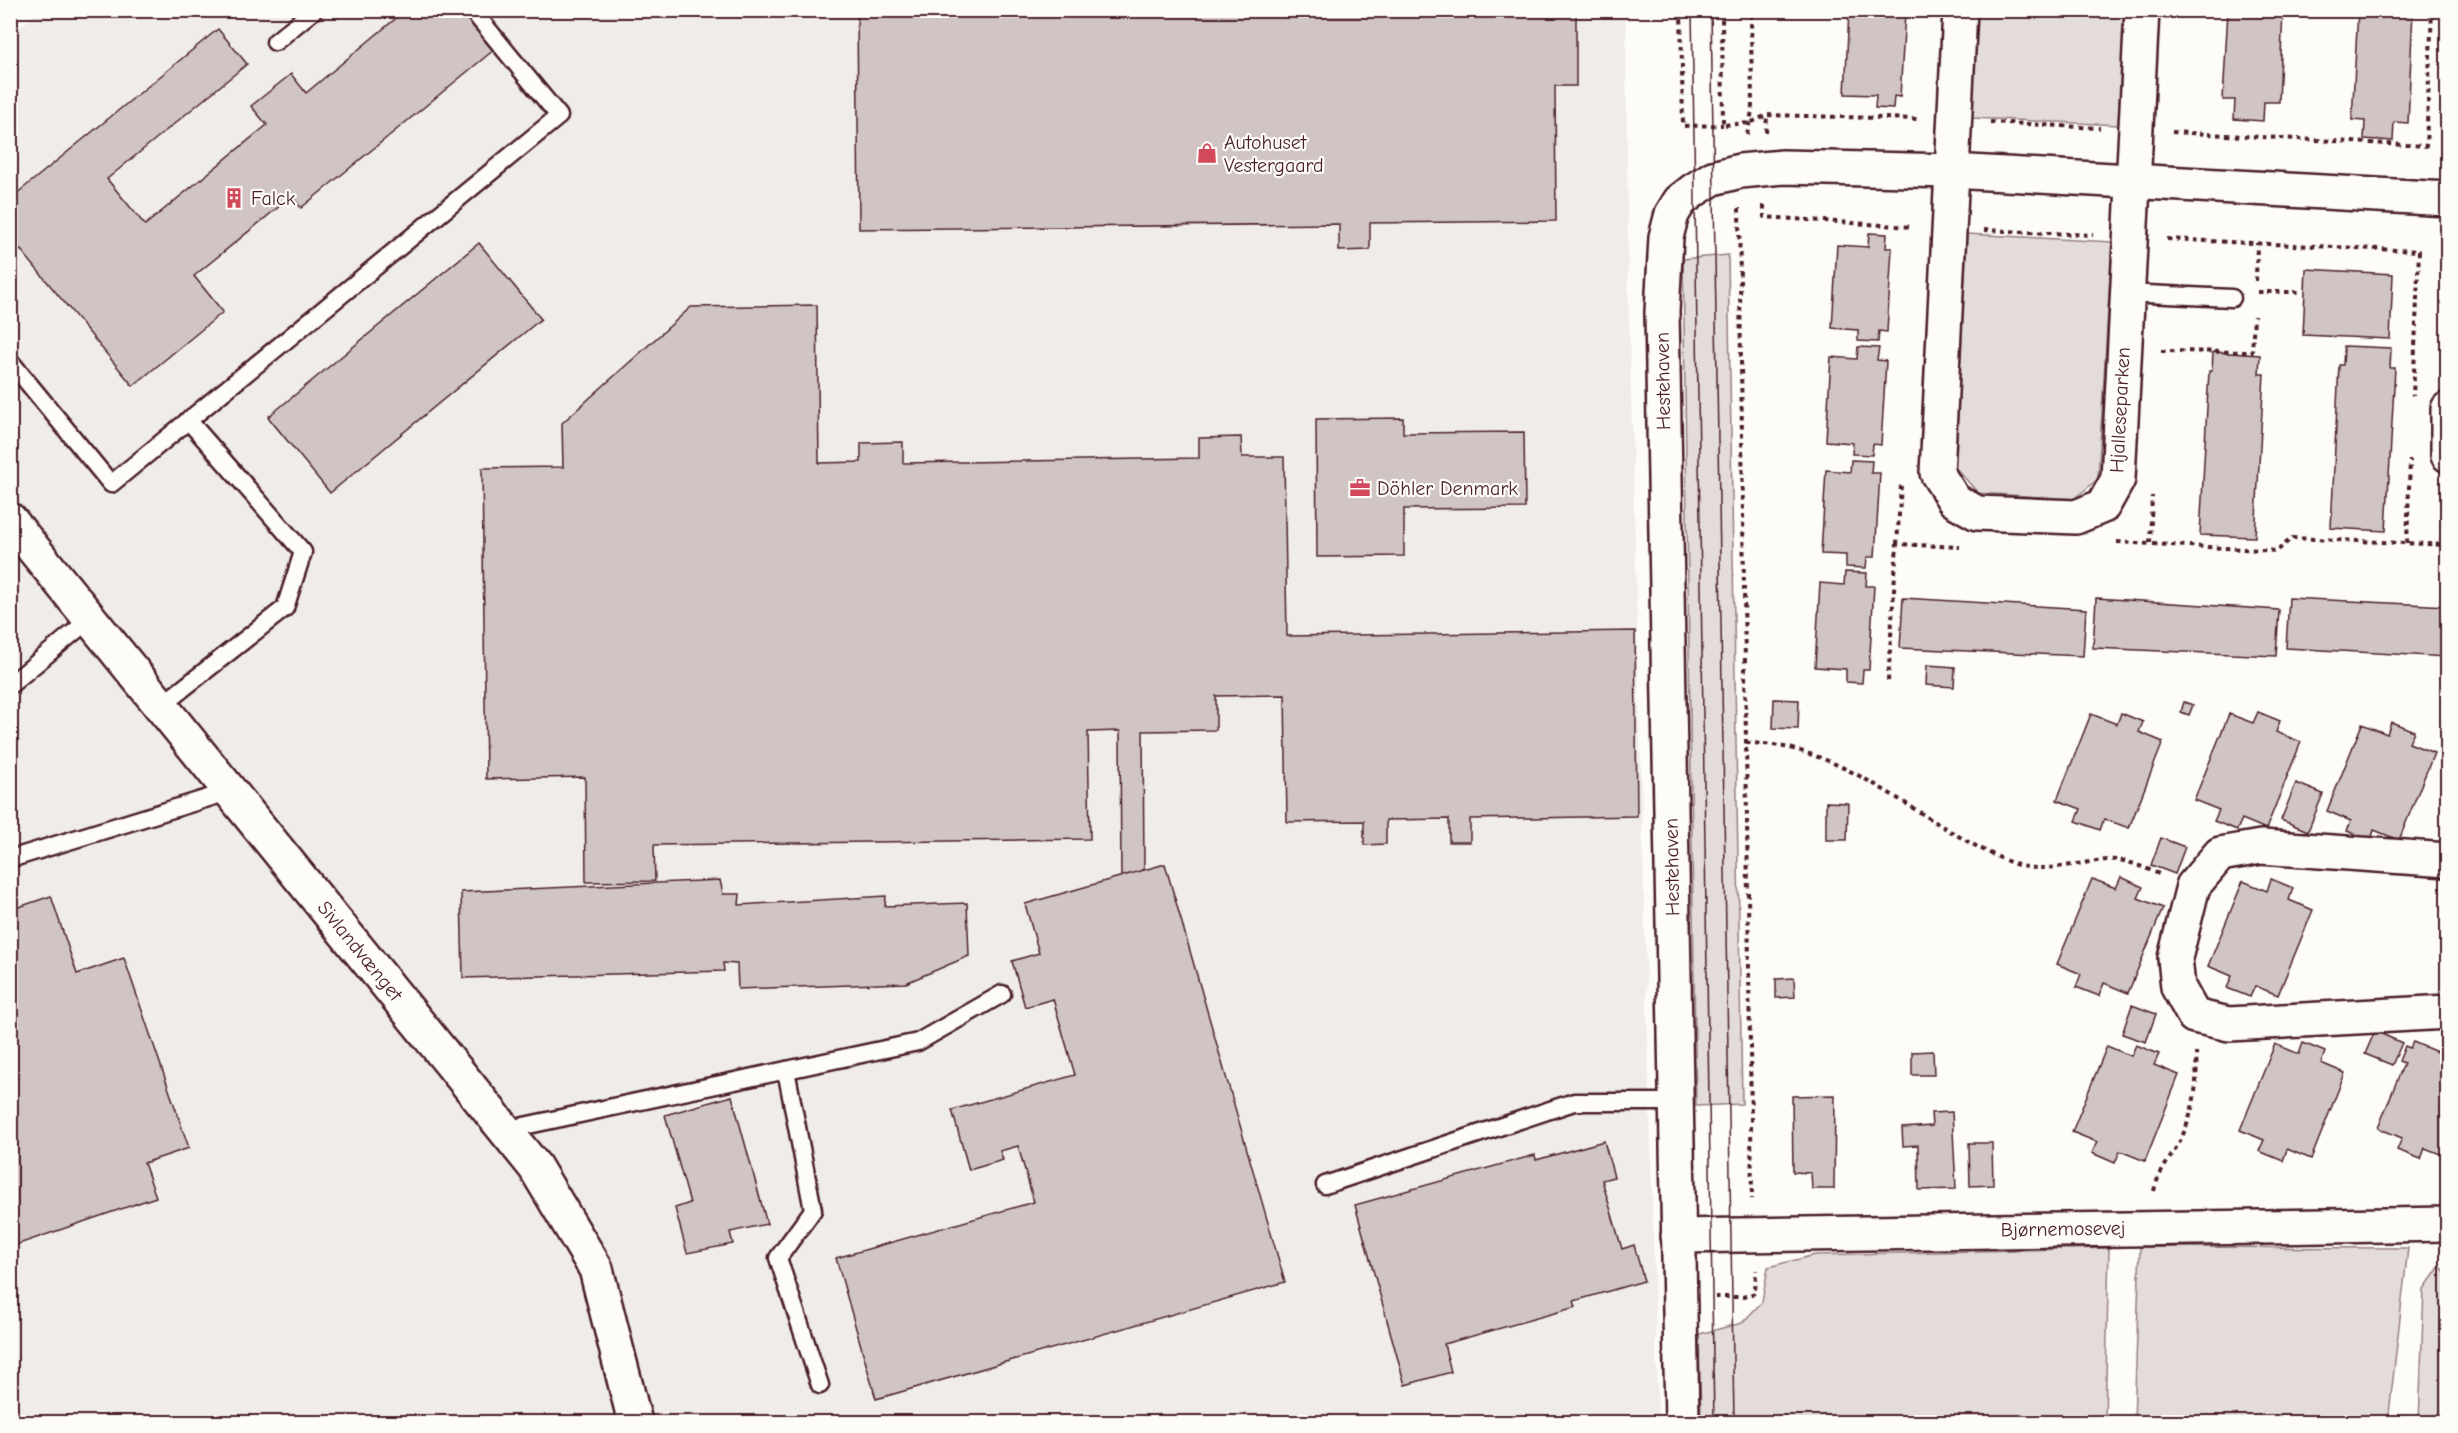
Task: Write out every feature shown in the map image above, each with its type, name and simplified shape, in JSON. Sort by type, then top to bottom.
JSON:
[{"type":"street","name":"Hjalleseparken","points":[[1960,10],[1937,473],[1954,500],[1977,513],[2076,517],[2103,506],[2118,479],[2142,10]]},
{"type":"street","points":[[1753,169],[1952,171],[2448,199]]},
{"type":"street","name":"Hestehaven","points":[[1682,1422],[1662,312],[1666,237],[1672,214],[1680,201],[1713,178],[1753,169]]},
{"type":"street","points":[[2448,409],[2445,451],[2448,454]]},
{"type":"street","name":"Sivlandvænget","points":[[10,520],[535,1167],[597,1269],[635,1422]]},
{"type":"street","points":[[2448,860],[2261,847],[2220,854],[2193,886],[2175,958],[2178,987],[2194,1016],[2229,1024],[2448,1012]]},
{"type":"street","name":"Bjørnemosevej","points":[[1678,1236],[2448,1224]]},
{"type":"lane","points":[[275,42],[314,10]]},
{"type":"lane","points":[[10,362],[111,484],[558,116],[472,10]]},
{"type":"lane","points":[[2126,293],[2232,298]]},
{"type":"lane","points":[[162,705],[285,608],[303,552],[189,420]]},
{"type":"lane","points":[[10,685],[91,618]]},
{"type":"lane","points":[[10,859],[231,791]]},
{"type":"lane","points":[[505,1130],[918,1042],[1002,994]]},
{"type":"lane","points":[[786,1070],[813,1210],[778,1258],[820,1385]]},
{"type":"lane","points":[[1325,1185],[1574,1102],[1676,1102]]},
{"type":"path","points":[[1680,10],[1683,126],[1750,123],[1767,115],[1921,119],[1922,108]]},
{"type":"path","points":[[1722,10],[1723,125]]},
{"type":"path","points":[[1679,1296],[1743,1297],[1755,1293],[1757,1276],[1753,1257],[1746,743],[1753,169],[1750,123],[1751,10]]},
{"type":"path","points":[[1955,120],[2426,146],[2432,10]]},
{"type":"path","points":[[1767,115],[1753,169],[1764,217],[1914,227],[1913,239]]},
{"type":"path","points":[[2232,298],[2256,292],[2299,292]]},
{"type":"path","points":[[2157,351],[2252,352]]},
{"type":"path","points":[[1888,681],[1901,473]]},
{"type":"path","points":[[2107,542],[2277,551],[2292,538],[2448,545]]},
{"type":"path","points":[[1898,544],[1971,547]]},
{"type":"path","points":[[1746,743],[1766,743],[1801,750],[1840,765],[1955,836],[2015,865],[2052,868],[2108,860],[2125,861],[2193,886]]},
{"type":"path","points":[[2146,1227],[2158,1174],[2178,1144],[2192,1113],[2198,1082],[2194,1016]]},
{"type":"shaded area","points":[[40,10],[1626,11],[1628,283],[1658,1422],[11,1422],[11,35]]},
{"type":"shaded area","points":[[1977,11],[2125,11],[2118,125],[1972,118]]},
{"type":"shaded area","points":[[1967,234],[2112,242],[2098,479],[2074,499],[1978,493],[1955,467]]},
{"type":"shaded area","points":[[1728,255],[1742,1104],[1696,1106],[1683,259]]},
{"type":"shaded area","points":[[2140,1247],[2408,1248],[2388,1422],[2134,1422]]},
{"type":"shaded area","points":[[2109,1248],[2105,1422],[1701,1422],[1699,1334],[1742,1323],[1762,1302],[1768,1267],[1815,1255]]},
{"type":"shaded area","points":[[2440,1266],[2448,1275],[2448,1362],[2442,1422],[2419,1422],[2424,1289]]},
{"type":"building","name":"Falck","points":[[406,10],[463,10],[495,49],[301,208],[292,196],[194,276],[223,312],[133,386],[21,250],[10,259],[10,199],[218,29],[247,64],[107,179],[145,225],[267,125],[251,106],[291,74],[306,93]]},
{"type":"building","name":"Autohuset Vestergaard","points":[[857,10],[1576,10],[1576,86],[1555,86],[1556,221],[1370,223],[1370,250],[1339,251],[1339,224],[859,229]]},
{"type":"building","points":[[1849,10],[1895,10],[1905,13],[1900,97],[1894,96],[1893,109],[1875,108],[1876,95],[1845,94]]},
{"type":"building","points":[[2228,10],[2283,10],[2279,102],[2264,102],[2263,121],[2234,119],[2235,100],[2223,100]]},
{"type":"building","points":[[2358,10],[2413,10],[2408,123],[2394,122],[2393,141],[2364,139],[2365,121],[2352,120]]},
{"type":"building","points":[[1869,233],[1887,234],[1886,248],[1892,248],[1887,332],[1879,331],[1878,342],[1858,341],[1858,330],[1832,328],[1837,245],[1868,247]]},
{"type":"building","points":[[479,243],[541,319],[330,493],[268,417]]},
{"type":"building","points":[[2306,269],[2393,274],[2390,339],[2303,335]]},
{"type":"building","points":[[817,305],[819,463],[861,462],[861,443],[903,442],[903,463],[1199,458],[1199,438],[1241,437],[1242,457],[1284,457],[1287,636],[1635,631],[1637,816],[1470,819],[1470,842],[1449,842],[1449,819],[1386,820],[1386,844],[1364,845],[1364,821],[1287,822],[1285,695],[1216,696],[1216,730],[1143,731],[1144,870],[1121,877],[1120,731],[1088,732],[1090,839],[654,845],[655,881],[586,882],[585,777],[486,779],[482,468],[563,467],[562,423],[691,307]]},
{"type":"building","points":[[2344,346],[2391,348],[2390,368],[2395,368],[2386,531],[2331,528],[2339,365],[2343,365]]},
{"type":"building","points":[[1858,347],[1879,348],[1877,360],[1886,361],[1881,445],[1873,444],[1872,455],[1852,454],[1853,443],[1826,441],[1831,357],[1857,359]]},
{"type":"building","points":[[2213,352],[2260,355],[2259,374],[2264,374],[2255,537],[2200,535],[2209,371],[2212,371]]},
{"type":"building","points":[[1403,418],[1403,433],[1524,432],[1525,508],[1404,509],[1404,556],[1317,557],[1316,419]]},
{"type":"building","points":[[1851,460],[1872,461],[1871,473],[1880,473],[1875,557],[1867,557],[1866,568],[1846,567],[1846,555],[1821,554],[1826,470],[1850,472]]},
{"type":"building","points":[[1845,572],[1867,573],[1866,586],[1874,586],[1869,670],[1863,670],[1862,683],[1846,682],[1846,669],[1815,667],[1820,583],[1844,585]]},
{"type":"building","points":[[1903,598],[2086,609],[2083,656],[1900,648]]},
{"type":"building","points":[[2096,598],[2279,610],[2276,656],[2093,648]]},
{"type":"building","points":[[2289,598],[2448,606],[2448,657],[2286,648]]},
{"type":"building","points":[[1927,665],[1955,667],[1954,687],[1926,685]]},
{"type":"building","points":[[1774,699],[1799,700],[1798,729],[1773,728]]},
{"type":"building","points":[[2184,702],[2193,705],[2189,715],[2181,712]]},
{"type":"building","points":[[2258,712],[2280,721],[2276,732],[2301,742],[2266,829],[2242,819],[2237,830],[2214,821],[2219,810],[2194,800],[2229,714],[2253,723]]},
{"type":"building","points":[[2121,713],[2143,722],[2139,732],[2163,742],[2129,828],[2104,819],[2100,830],[2076,821],[2081,809],[2057,800],[2091,714],[2117,724]]},
{"type":"building","points":[[2391,722],[2414,731],[2409,743],[2434,753],[2399,840],[2374,830],[2371,840],[2347,831],[2351,821],[2327,811],[2362,724],[2387,734]]},
{"type":"building","points":[[2296,783],[2323,794],[2308,831],[2281,820]]},
{"type":"building","points":[[1826,802],[1848,803],[1847,840],[1826,840]]},
{"type":"building","points":[[2161,838],[2185,847],[2175,874],[2151,865]]},
{"type":"building","points":[[1165,864],[1285,1282],[876,1399],[836,1258],[1034,1202],[1018,1146],[1000,1151],[1003,1160],[969,1170],[952,1110],[1075,1075],[1053,999],[1025,1007],[1012,961],[1039,953],[1025,904]]},
{"type":"building","points":[[2121,877],[2143,887],[2138,898],[2163,908],[2128,993],[2104,983],[2099,996],[2076,987],[2081,974],[2057,964],[2092,879],[2116,888]]},
{"type":"building","points":[[2271,879],[2293,888],[2289,900],[2313,910],[2278,995],[2255,986],[2250,997],[2227,988],[2232,976],[2208,966],[2243,881],[2267,891]]},
{"type":"building","points":[[720,880],[723,894],[740,894],[739,905],[886,896],[885,906],[967,903],[969,956],[906,983],[738,989],[737,964],[723,963],[724,971],[463,978],[461,892]]},
{"type":"building","points":[[51,896],[77,974],[124,958],[189,1148],[144,1163],[156,1197],[10,1247],[10,910]]},
{"type":"building","points":[[1794,978],[1795,997],[1776,998],[1776,979]]},
{"type":"building","points":[[2132,1005],[2156,1014],[2146,1042],[2122,1034]]},
{"type":"building","points":[[2375,1031],[2402,1043],[2392,1065],[2365,1054]]},
{"type":"building","points":[[2442,1041],[2448,1044],[2448,1157],[2425,1148],[2421,1159],[2397,1150],[2402,1138],[2378,1128],[2404,1063],[2399,1061],[2405,1046],[2410,1048],[2413,1042],[2437,1052]]},
{"type":"building","points":[[2303,1043],[2325,1052],[2321,1063],[2345,1073],[2311,1159],[2287,1149],[2283,1161],[2259,1151],[2264,1140],[2240,1130],[2275,1044],[2299,1054]]},
{"type":"building","points":[[2136,1045],[2159,1054],[2154,1065],[2179,1075],[2145,1161],[2120,1151],[2115,1163],[2092,1153],[2097,1142],[2072,1132],[2107,1046],[2131,1056]]},
{"type":"building","points":[[1933,1051],[1934,1075],[1912,1075],[1912,1052]]},
{"type":"building","points":[[1835,1095],[1834,1189],[1812,1189],[1811,1173],[1793,1172],[1792,1096]]},
{"type":"building","points":[[732,1096],[767,1224],[730,1232],[733,1244],[687,1253],[675,1208],[690,1203],[665,1115]]},
{"type":"building","points":[[1952,1112],[1956,1189],[1919,1190],[1918,1145],[1903,1146],[1902,1128],[1932,1126],[1931,1113]]},
{"type":"building","points":[[1604,1141],[1614,1177],[1602,1180],[1622,1249],[1634,1245],[1644,1281],[1574,1301],[1576,1307],[1444,1344],[1451,1372],[1405,1385],[1355,1205],[1535,1155],[1536,1160]]},
{"type":"building","points":[[1969,1143],[1992,1143],[1993,1185],[1970,1186]]},
{"type":"tram line","points":[[1692,10],[1714,1422]]},
{"type":"tram line","points":[[1711,10],[1734,1422]]},
{"type":"place","name":"Autohuset Vestergaard","points":[[1207,153]]},
{"type":"place","name":"Falck","points":[[234,198]]},
{"type":"place","name":"Döhler Denmark","points":[[1360,488]]}]
